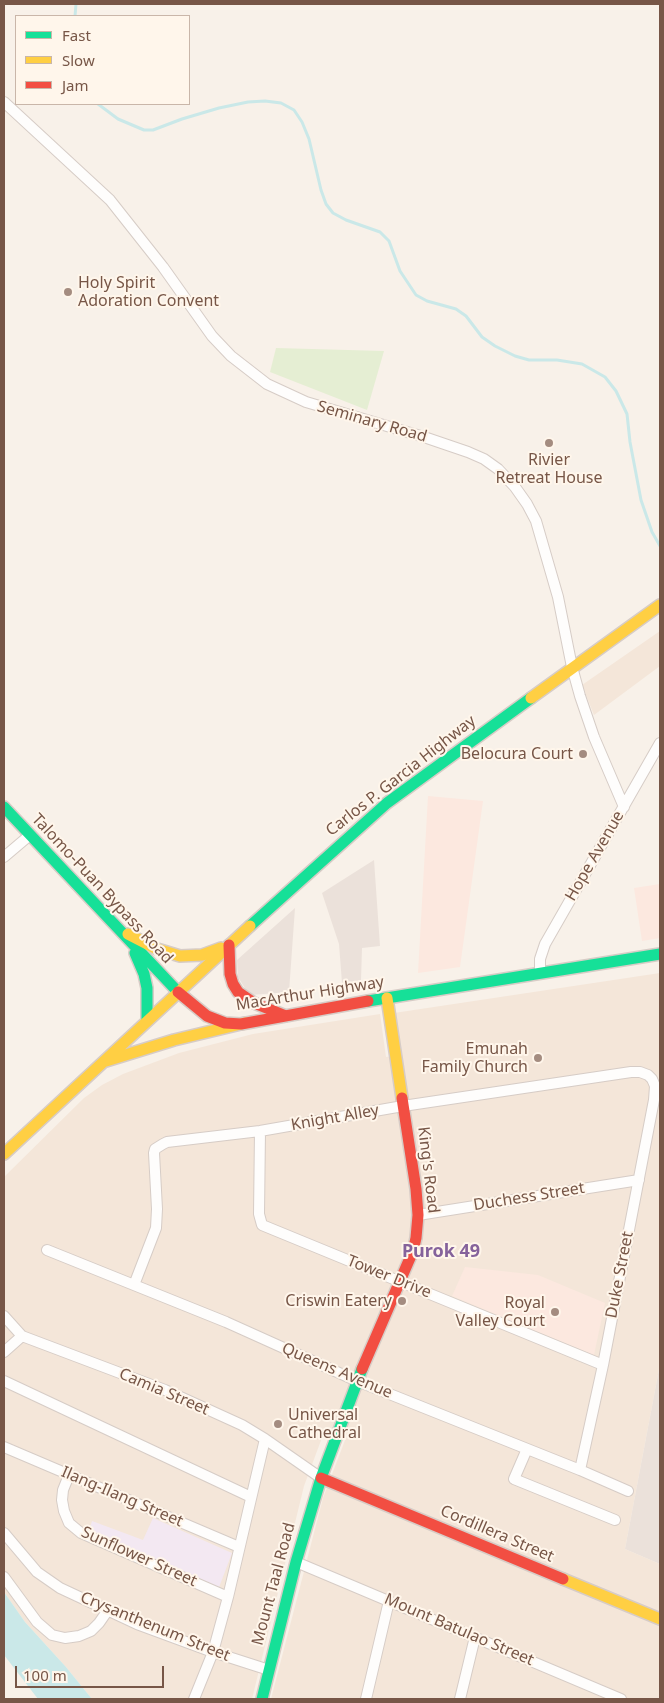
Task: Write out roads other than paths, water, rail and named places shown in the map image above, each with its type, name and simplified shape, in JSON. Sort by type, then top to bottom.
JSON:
[{"type":"main road","name":"Carlos P. Garcia Highway","points":[[178,992],[387,803],[660,604]]},
{"type":"main road","name":"Talomo-Puan Bypass Road","points":[[4,807],[178,992]]},
{"type":"main road","points":[[116,928],[157,949],[180,956],[202,955],[229,945],[229,970],[231,979],[238,992],[254,1004],[286,1016]]},
{"type":"main road","points":[[130,943],[139,960],[146,982],[147,1020]]},
{"type":"main road","name":"MacArthur Highway","points":[[178,992],[211,1018],[225,1023],[246,1023],[540,972],[660,954]]},
{"type":"main road","points":[[4,1154],[178,992]]},
{"type":"main road","name":"King's Road","points":[[321,1478],[356,1381],[413,1250],[418,1227],[416,1189],[387,998]]},
{"type":"main road","points":[[101,1063],[174,1040],[246,1023]]},
{"type":"main road","name":"Mount Taal Road","points":[[262,1699],[296,1562],[321,1478]]},
{"type":"main road","name":"Cordillera Street","points":[[321,1478],[660,1619]]},
{"type":"street","name":"Seminary Road","points":[[4,102],[110,200],[163,267],[212,336],[231,356],[267,384],[306,402],[448,444],[484,459],[498,469],[528,504],[536,521],[558,597],[572,667],[594,737],[624,807]]},
{"type":"street","name":"Hope Avenue","points":[[540,972],[540,959],[546,944],[660,743]]},
{"type":"street","points":[[4,858],[30,835]]},
{"type":"street","name":"Knight Alley","points":[[134,1285],[156,1228],[153,1158],[155,1149],[167,1142],[260,1131],[403,1106],[631,1072],[640,1072],[652,1079]]},
{"type":"street","name":"Duke Street","points":[[580,1470],[603,1366],[639,1180],[655,1092],[652,1079]]},
{"type":"street","name":"Tower Drive","points":[[260,1131],[259,1214],[262,1225],[603,1366]]},
{"type":"street","name":"Duchess Street","points":[[418,1214],[639,1180]]},
{"type":"street","name":"Queens Avenue","points":[[48,1250],[226,1322],[356,1381],[628,1491]]},
{"type":"street","name":"Camia Street","points":[[4,1316],[22,1336],[165,1390],[242,1425],[321,1478]]},
{"type":"street","points":[[4,1352],[22,1336]]},
{"type":"street","points":[[4,1382],[251,1497]]},
{"type":"street","points":[[194,1699],[213,1652],[228,1597],[265,1439]]},
{"type":"street","name":"Ilang-Ilang Street","points":[[4,1447],[239,1547]]},
{"type":"street","points":[[527,1449],[514,1479],[615,1520]]},
{"type":"street","name":"Sunflower Street","points":[[69,1475],[63,1490],[64,1511],[69,1523],[81,1533],[228,1597]]},
{"type":"street","name":"Crysanthenum Street","points":[[4,1533],[37,1572],[60,1588],[137,1624],[268,1670]]},
{"type":"street","name":"Mount Batulao Street","points":[[296,1562],[621,1699]]},
{"type":"street","points":[[4,1577],[37,1622],[52,1635],[65,1638],[79,1636],[91,1631],[99,1624],[108,1610]]},
{"type":"street","points":[[366,1699],[388,1600]]},
{"type":"street","points":[[460,1699],[475,1637]]},
{"type":"water","points":[[4,1592],[25,1622],[92,1699],[38,1699],[4,1655]]},
{"type":"waterway","points":[[75,15],[76,4]]},
{"type":"waterway","points":[[99,105],[118,119],[144,130],[153,130],[219,108],[248,102],[265,101],[281,103],[294,110],[302,122],[309,139],[326,204],[333,213],[346,220],[380,232],[389,241],[400,271],[416,295],[427,301],[456,309],[466,316],[482,337],[515,356],[529,360],[557,360],[582,364],[605,377],[616,391],[627,414],[630,442],[641,500],[652,532],[660,546]]},
{"type":"place","name":"Holy Spirit Adoration Convent","points":[[68,292]]},
{"type":"place","name":"Rivier Retreat House","points":[[549,443]]},
{"type":"place","name":"Belocura Court","points":[[583,754]]},
{"type":"place","name":"Emunah Family Church","points":[[538,1058]]},
{"type":"place","name":"Criswin Eatery","points":[[402,1301]]},
{"type":"place","name":"Royal Valley Court","points":[[555,1312]]},
{"type":"place","name":"Universal Cathedral","points":[[278,1424]]},
{"type":"district","name":"Purok 49","points":[[441,1252]]}]
